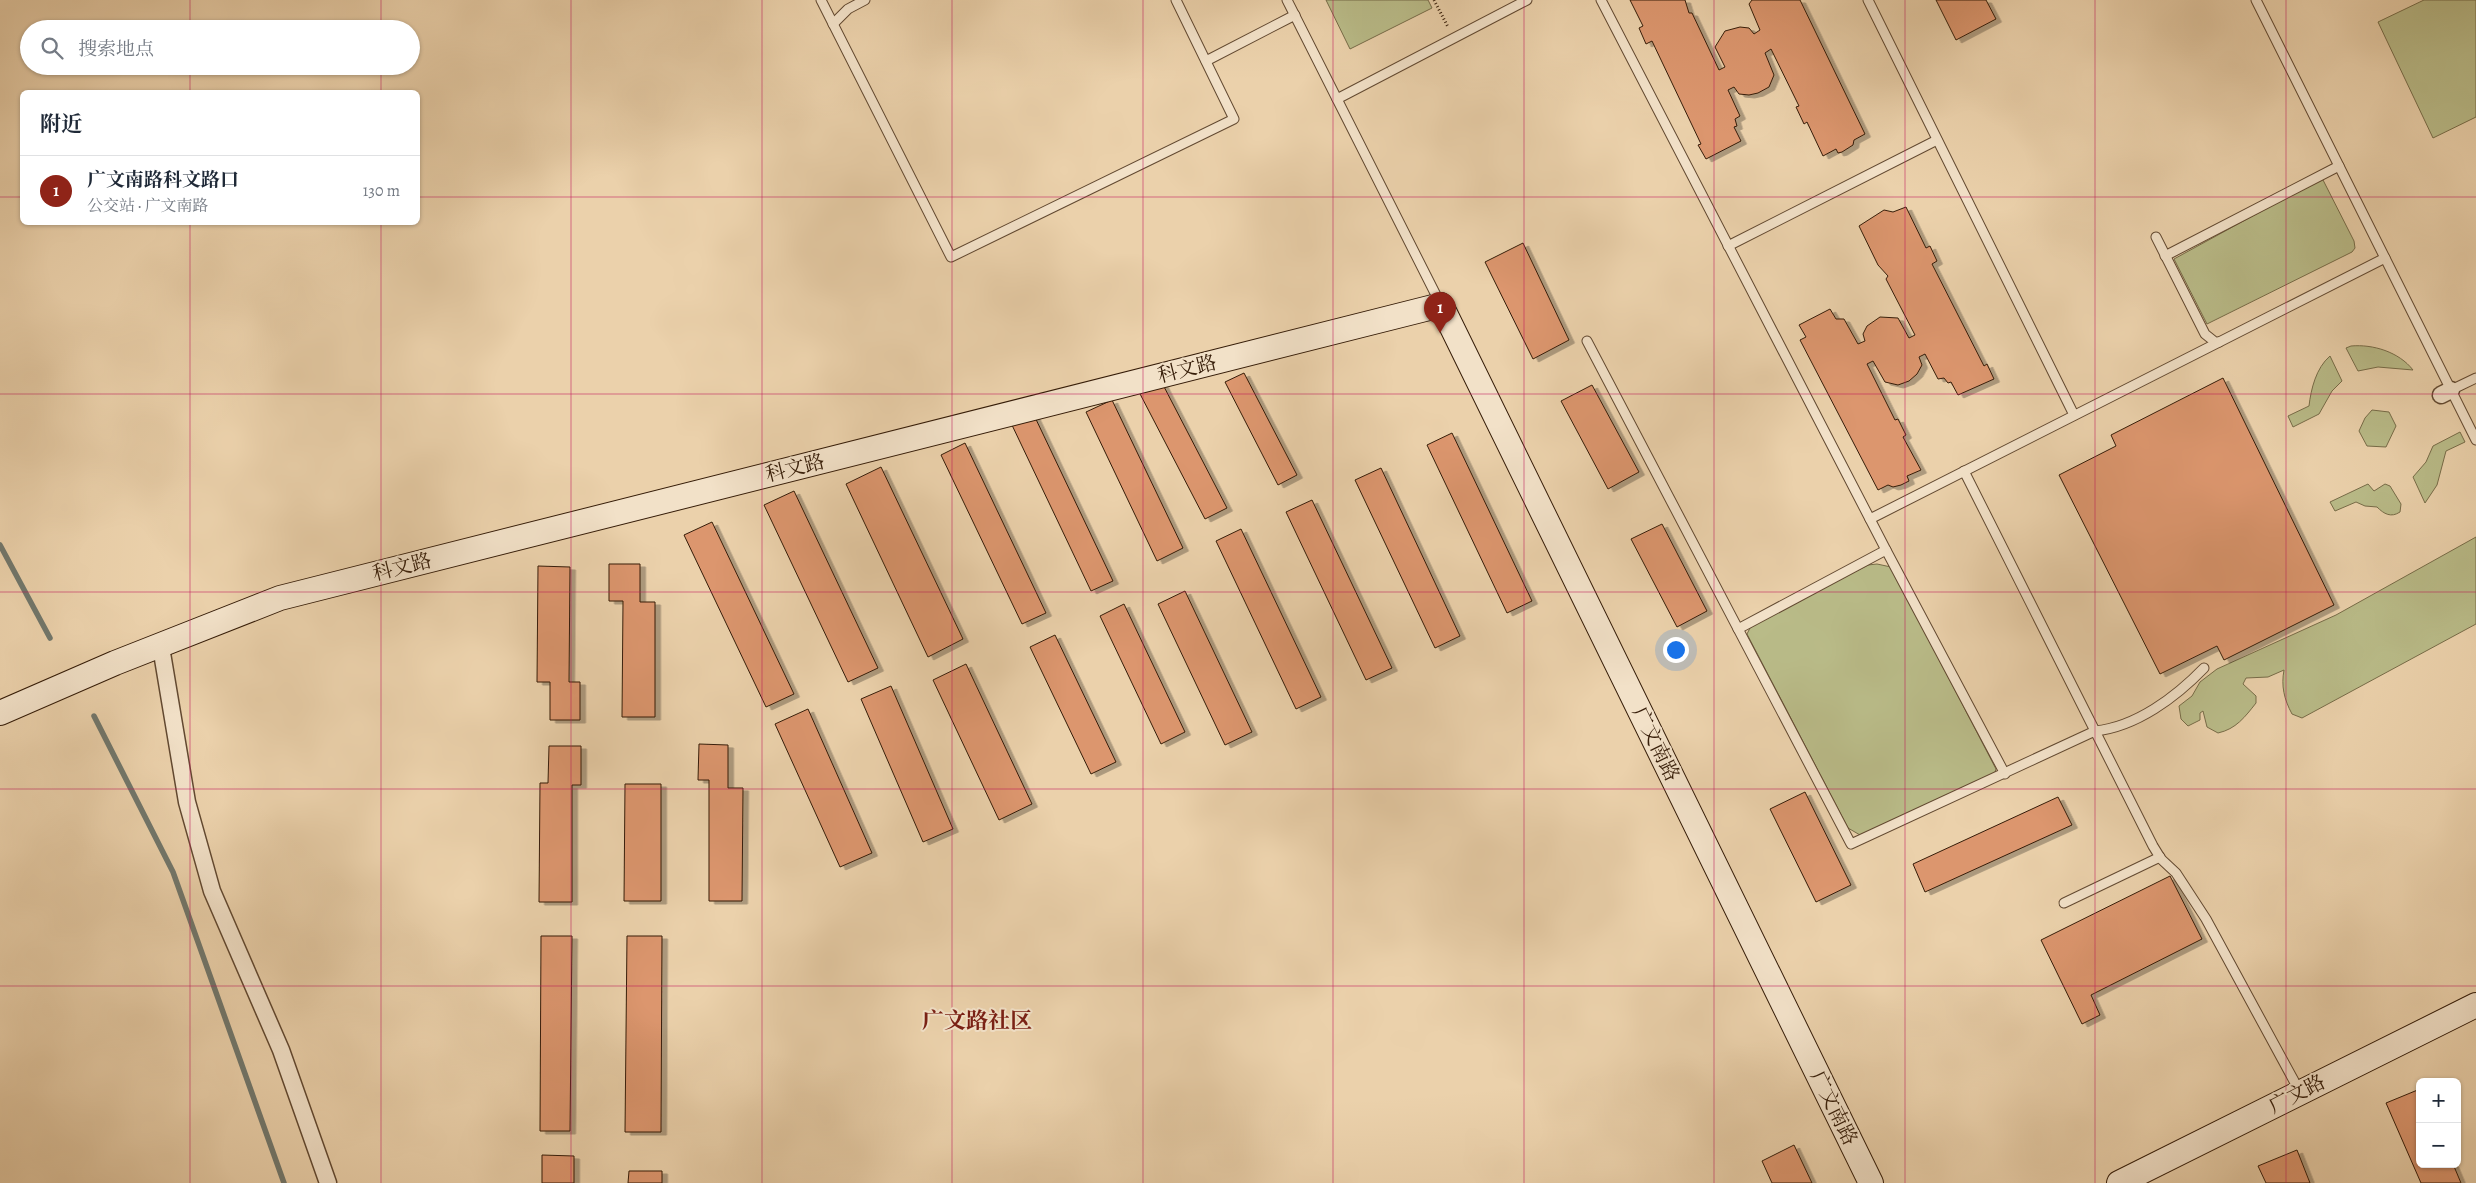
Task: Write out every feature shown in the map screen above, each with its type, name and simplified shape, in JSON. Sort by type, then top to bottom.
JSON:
[{"type":"street","name":"科文路","points":[[0,713],[115,663],[158,648],[280,598],[1441,305]]},
{"type":"street","name":"广文南路","points":[[1441,305],[1871,1183]]},
{"type":"street","name":"科文路","points":[[0,704],[114,654],[158,648]]},
{"type":"street","points":[[158,648],[187,802],[212,891],[282,1050],[328,1183]]},
{"type":"street","name":"广文路","points":[[2119,1183],[2476,1005]]},
{"type":"lane","points":[[821,0],[951,257],[1234,119],[1176,0]]},
{"type":"lane","points":[[833,24],[848,10],[865,0]]},
{"type":"lane","points":[[1287,0],[1441,305]]},
{"type":"lane","points":[[1337,99],[1527,0]]},
{"type":"lane","points":[[1601,0],[1886,550],[2005,774]]},
{"type":"lane","points":[[1868,0],[2074,416]]},
{"type":"lane","points":[[2256,0],[2385,258],[2446,393],[2476,440]]},
{"type":"lane","points":[[1206,61],[1295,15]]},
{"type":"lane","points":[[1728,246],[1937,140]]},
{"type":"lane","points":[[2165,256],[2339,166]]},
{"type":"lane","points":[[2156,237],[2206,334],[2210,339],[2219,342]]},
{"type":"lane","points":[[1870,519],[2385,258]]},
{"type":"lane","points":[[1587,341],[1851,844],[2095,732],[2118,727],[2152,709],[2183,688],[2204,668]]},
{"type":"lane","points":[[2446,393],[2476,378]]},
{"type":"lane","points":[[1964,471],[2160,857],[2176,873],[2206,919],[2300,1092]]},
{"type":"lane","points":[[1738,628],[1886,550]]},
{"type":"lane","points":[[2064,903],[2160,857]]},
{"type":"path","points":[[1434,0],[1453,39]]},
{"type":"green space","points":[[1326,0],[1428,0],[1432,8],[1350,49]]},
{"type":"green space","points":[[2424,0],[2476,0],[2476,117],[2433,138],[2378,22]]},
{"type":"green space","points":[[2322,178],[2354,241],[2355,248],[2352,252],[2207,324],[2174,259]]},
{"type":"green space","points":[[2351,346],[2368,346],[2385,350],[2400,358],[2413,370],[2378,367],[2358,371],[2346,348]]},
{"type":"green space","points":[[2330,356],[2342,381],[2332,391],[2319,414],[2293,427],[2288,416],[2309,406],[2318,373],[2321,366]]},
{"type":"green space","points":[[2372,410],[2389,412],[2396,426],[2386,447],[2367,446],[2359,431],[2365,418]]},
{"type":"green space","points":[[2460,432],[2465,442],[2446,451],[2437,485],[2425,503],[2413,477],[2426,462],[2433,446]]},
{"type":"green space","points":[[2368,484],[2374,491],[2385,484],[2390,486],[2401,504],[2400,512],[2394,515],[2388,514],[2382,512],[2377,507],[2365,506],[2356,502],[2335,511],[2330,502]]},
{"type":"green space","points":[[2476,537],[2476,624],[2302,718],[2292,714],[2287,703],[2283,687],[2284,670],[2268,677],[2246,678],[2243,684],[2256,696],[2256,703],[2244,718],[2230,729],[2218,733],[2207,727],[2203,711],[2200,713],[2200,720],[2188,726],[2181,719],[2179,706],[2192,696],[2200,682],[2217,669],[2336,615]]},
{"type":"green space","points":[[1877,564],[1891,567],[1996,769],[1994,775],[1860,835],[1848,828],[1747,634],[1751,626],[1868,565]]},
{"type":"building","points":[[1630,0],[1685,0],[1689,13],[1692,13],[1719,70],[1725,67],[1715,47],[1725,31],[1740,27],[1749,28],[1754,34],[1760,30],[1749,4],[1752,0],[1800,0],[1865,134],[1854,140],[1853,145],[1842,152],[1838,153],[1836,149],[1823,156],[1807,122],[1804,124],[1796,107],[1799,106],[1771,49],[1765,53],[1774,75],[1769,87],[1749,95],[1739,94],[1734,87],[1728,90],[1740,116],[1735,119],[1737,126],[1734,127],[1741,141],[1706,159],[1698,145],[1701,144],[1652,41],[1646,44],[1639,28],[1643,26]]},
{"type":"building","points":[[1936,0],[1986,0],[1996,19],[1956,40]]},
{"type":"building","points":[[1906,207],[1926,248],[1930,246],[1937,261],[1932,264],[1984,366],[1987,364],[1994,379],[1958,395],[1951,382],[1948,383],[1944,378],[1938,379],[1925,354],[1919,357],[1922,365],[1917,374],[1909,381],[1898,385],[1885,382],[1873,361],[1867,364],[1895,420],[1898,419],[1906,435],[1903,437],[1921,470],[1907,476],[1909,481],[1901,485],[1893,487],[1888,485],[1878,490],[1800,340],[1806,337],[1799,325],[1830,309],[1836,319],[1844,319],[1858,344],[1865,341],[1863,334],[1867,326],[1880,317],[1898,318],[1909,338],[1915,335],[1886,279],[1888,276],[1878,265],[1859,226],[1884,210],[1893,212]]},
{"type":"building","points":[[1523,243],[1569,340],[1533,359],[1485,262]]},
{"type":"building","points":[[1244,373],[1297,475],[1278,485],[1225,382]]},
{"type":"building","points":[[2223,378],[2334,605],[2224,660],[2217,646],[2160,674],[2059,475],[2116,446],[2111,435]]},
{"type":"building","points":[[1160,379],[1227,508],[1205,519],[1138,390]]},
{"type":"building","points":[[1592,385],[1639,472],[1608,489],[1561,401]]},
{"type":"building","points":[[1112,400],[1183,548],[1157,561],[1086,412]]},
{"type":"building","points":[[1033,413],[1113,581],[1091,591],[1011,423]]},
{"type":"building","points":[[1452,433],[1532,601],[1507,613],[1427,445]]},
{"type":"building","points":[[965,443],[1046,613],[1022,624],[941,455]]},
{"type":"building","points":[[881,467],[963,639],[928,657],[846,484]]},
{"type":"building","points":[[1381,468],[1460,636],[1435,648],[1355,480]]},
{"type":"building","points":[[794,491],[878,668],[848,682],[764,505]]},
{"type":"building","points":[[1312,500],[1392,668],[1366,680],[1286,512]]},
{"type":"building","points":[[712,522],[794,694],[766,707],[684,535]]},
{"type":"building","points":[[1662,524],[1707,611],[1677,627],[1631,539]]},
{"type":"building","points":[[1241,529],[1321,697],[1296,709],[1216,541]]},
{"type":"building","points":[[609,564],[640,564],[640,602],[655,602],[655,717],[622,717],[623,601],[609,601]]},
{"type":"building","points":[[538,566],[570,567],[569,682],[580,682],[580,720],[550,720],[550,682],[537,682]]},
{"type":"building","points":[[1185,591],[1252,732],[1225,745],[1158,604]]},
{"type":"building","points":[[1124,604],[1185,732],[1161,744],[1100,616]]},
{"type":"building","points":[[1055,635],[1116,762],[1091,774],[1030,647]]},
{"type":"building","points":[[966,664],[1032,804],[999,820],[933,680]]},
{"type":"building","points":[[891,686],[953,829],[923,842],[861,699]]},
{"type":"building","points":[[808,709],[872,853],[840,867],[775,724]]},
{"type":"building","points":[[699,744],[728,745],[728,788],[743,788],[742,901],[709,901],[709,780],[698,780]]},
{"type":"building","points":[[549,746],[581,746],[581,785],[572,785],[572,902],[539,902],[540,783],[548,783]]},
{"type":"building","points":[[625,784],[661,784],[661,901],[624,901]]},
{"type":"building","points":[[1805,792],[1851,885],[1816,902],[1770,809]]},
{"type":"building","points":[[2058,797],[2072,825],[1925,892],[1913,864]]},
{"type":"building","points":[[2170,876],[2202,939],[2091,995],[2100,1015],[2082,1024],[2041,940]]},
{"type":"building","points":[[541,936],[572,936],[570,1131],[540,1131]]},
{"type":"building","points":[[627,936],[662,936],[661,1132],[625,1132]]},
{"type":"building","points":[[2416,1091],[2416,1168],[2455,1168],[2461,1183],[2421,1183],[2386,1103]]},
{"type":"building","points":[[1794,1145],[1812,1183],[1772,1183],[1762,1161]]},
{"type":"building","points":[[2297,1150],[2310,1183],[2266,1183],[2258,1166]]},
{"type":"building","points":[[542,1155],[574,1156],[574,1183],[542,1183]]},
{"type":"building","points":[[629,1171],[662,1171],[662,1183],[628,1183]]},
{"type":"waterway","points":[[0,545],[50,638]]},
{"type":"waterway","points":[[94,716],[173,872],[284,1183]]},
{"type":"place","name":"广文南路科文路口","points":[[1440,333]]},
{"type":"district","name":"广文路社区","points":[[977,1021]]}]
